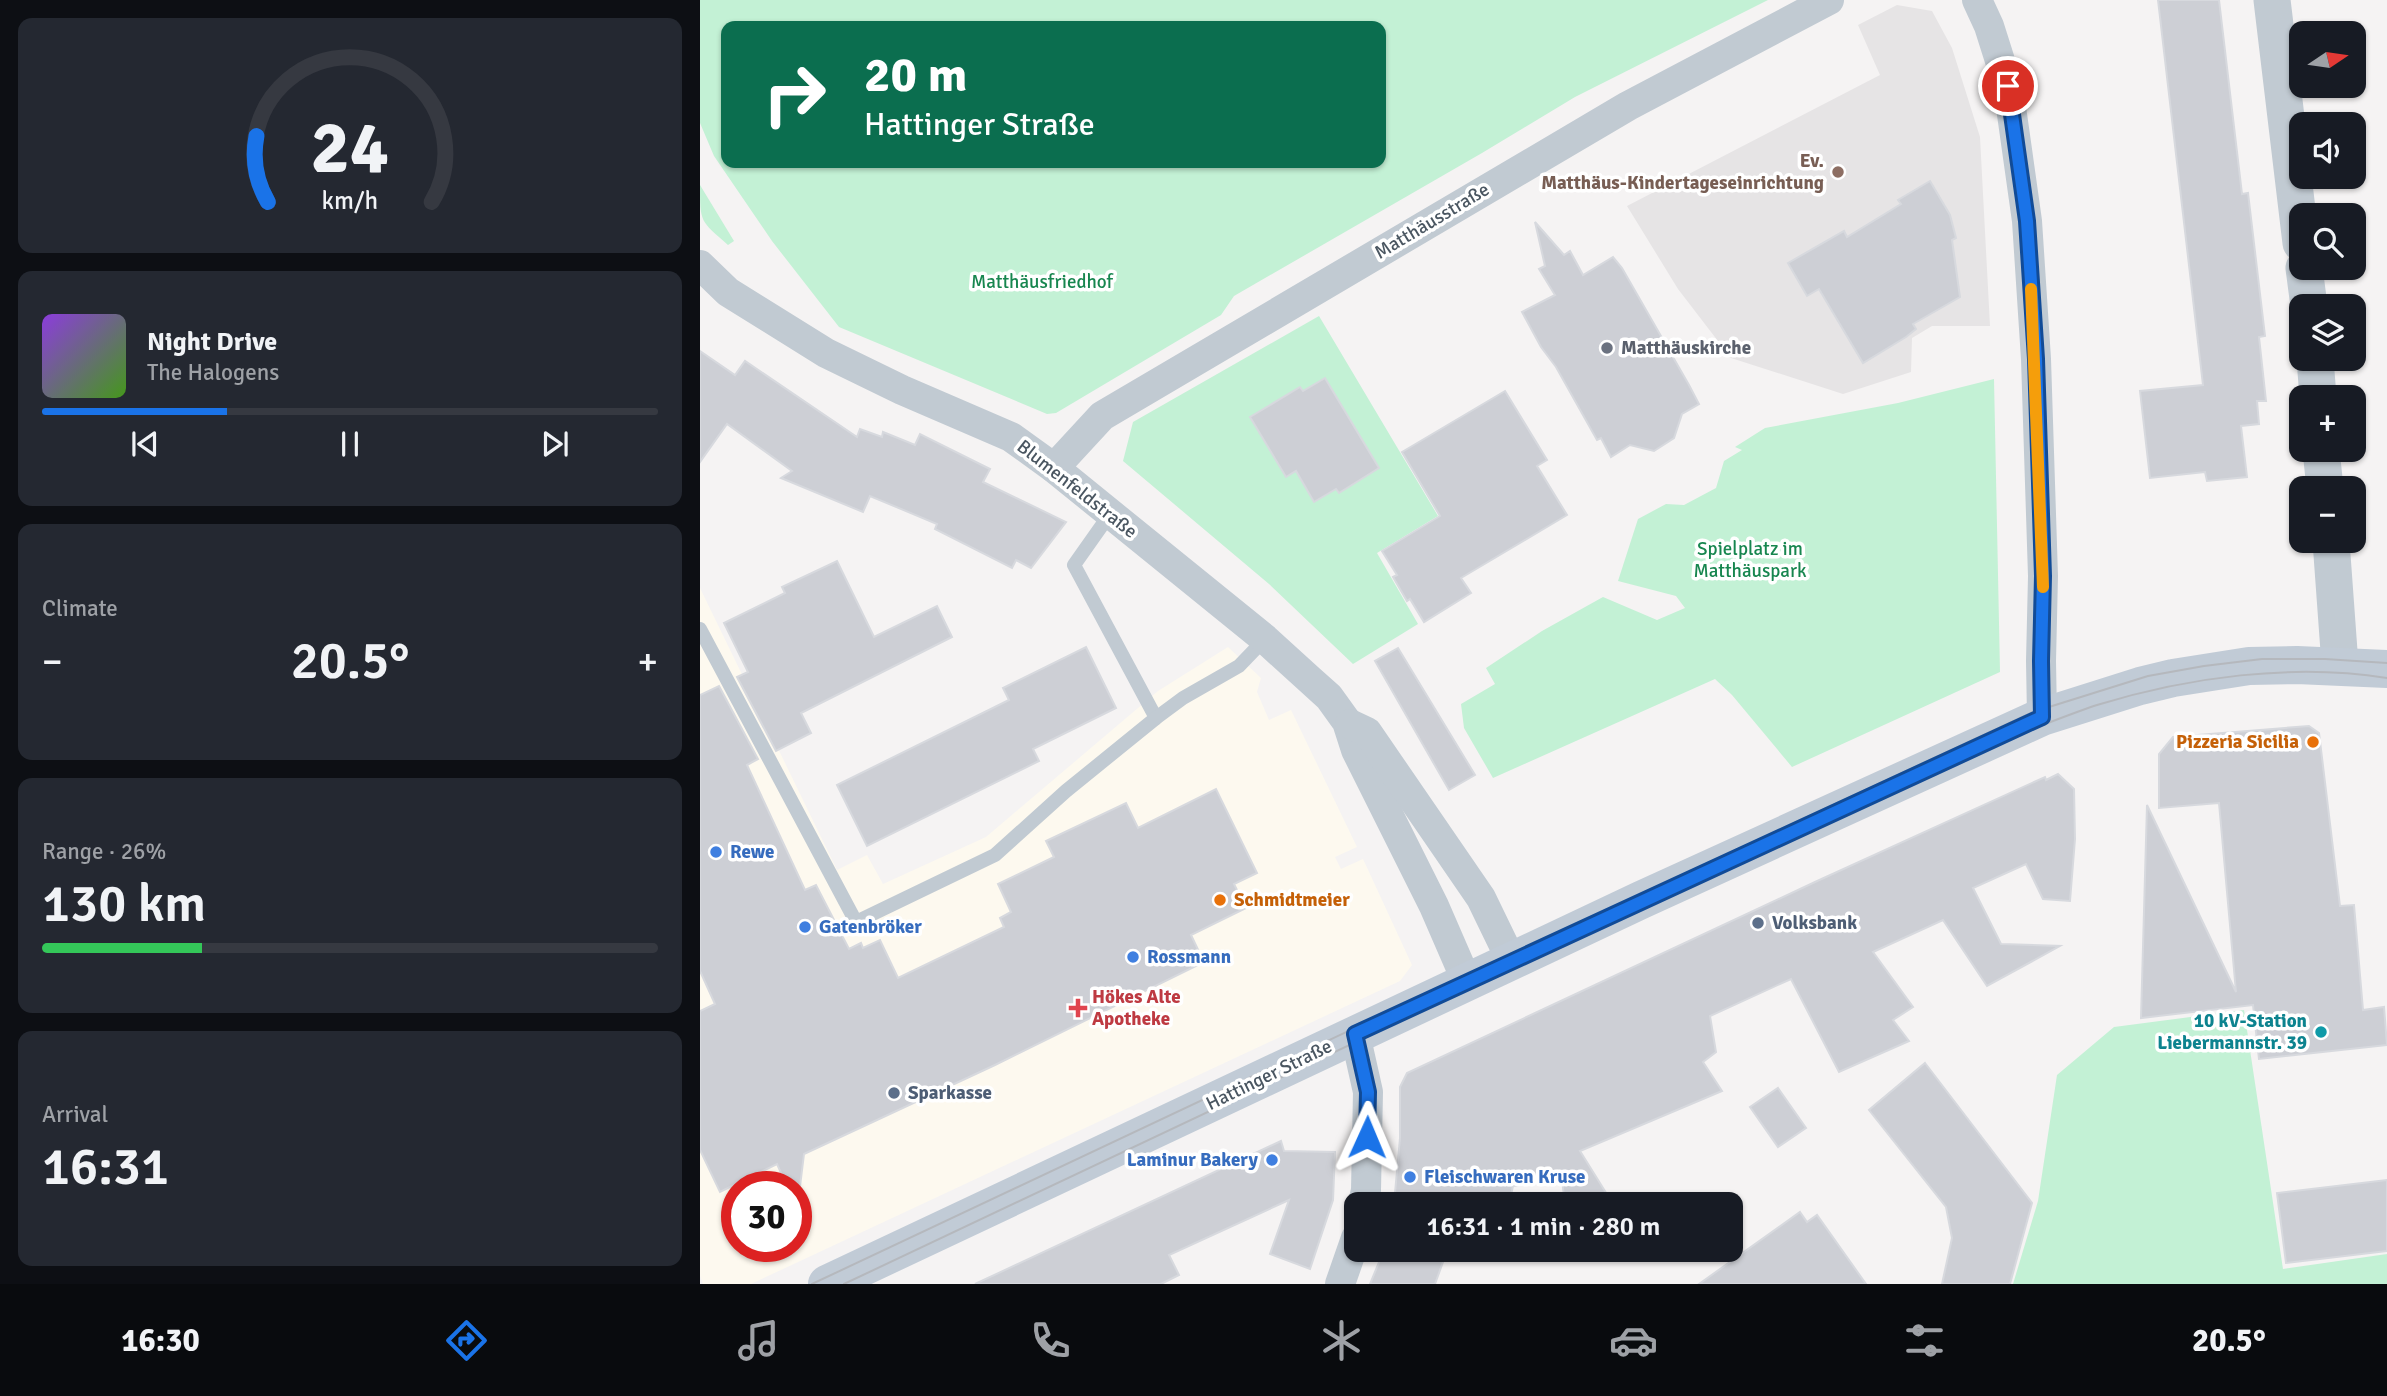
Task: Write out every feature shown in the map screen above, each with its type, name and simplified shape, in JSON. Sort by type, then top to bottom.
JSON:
[{"type":"main road","name":"Hattinger Straße","points":[[827,1284],[1466,982],[2042,717],[2110,694],[2173,678],[2249,666],[2340,665],[2387,669]]},
{"type":"street","name":"Matthäusstraße","points":[[1054,468],[1102,416],[1628,106],[1829,0]]},
{"type":"street","points":[[1977,0],[1989,26],[2008,86],[2027,221],[2036,359],[2043,576],[2042,717]]},
{"type":"street","points":[[2272,0],[2296,203]]},
{"type":"street","name":"Blumenfeldstraße","points":[[702,271],[750,307],[826,353],[902,390],[1011,437],[1054,468],[1265,639],[1329,697],[1347,722],[1356,750],[1434,906],[1466,982]]},
{"type":"street","points":[[2332,553],[2340,665]]},
{"type":"street","name":"Blumenfeldstraße","points":[[1347,722],[1367,732],[1454,857],[1481,898],[1511,962]]},
{"type":"street","points":[[1355,1034],[1368,1092],[1365,1192]]},
{"type":"street","points":[[1340,1284],[1348,1262]]},
{"type":"lane","points":[[1110,514],[1074,565],[1156,718]]},
{"type":"lane","points":[[700,629],[856,922],[995,855],[1066,791],[1156,718],[1183,698],[1239,666],[1265,639]]},
{"type":"shaded area","name":"Ev. Matthäus-Kindertageseinrichtung","points":[[1897,5],[1932,11],[1952,48],[1980,137],[1990,326],[1932,326],[1912,338],[1911,372],[1843,394],[1731,358],[1678,289],[1627,206],[1880,75],[1858,25]]},
{"type":"shaded area","points":[[700,588],[837,870],[867,855],[883,884],[986,837],[1158,691],[1228,647],[1261,678],[1257,692],[1269,720],[1291,710],[1357,847],[1335,857],[1341,869],[1363,859],[1412,965],[1400,981],[812,1256],[812,1171],[721,1171],[721,1262],[798,1262],[751,1284],[703,1284],[700,1276]]},
{"type":"green space","name":"Matthäusfriedhof","points":[[700,0],[1768,0],[1575,97],[1234,296],[1221,315],[1056,413],[1047,414],[839,327],[772,241],[722,168],[1386,168],[1386,21],[721,21],[721,166],[700,123]]},
{"type":"green space","points":[[700,185],[734,241],[728,245],[707,225],[701,214]]},
{"type":"green space","points":[[1319,316],[1438,516],[1377,553],[1418,624],[1353,664],[1269,584],[1123,461],[1133,422]]},
{"type":"green space","name":"Spielplatz im Matthäuspark","points":[[1994,379],[2000,672],[1792,767],[1732,695],[1715,679],[1493,778],[1464,728],[1461,704],[1495,684],[1486,668],[1542,631],[1603,597],[1657,620],[1685,608],[1676,596],[1618,581],[1638,519],[1666,504],[1684,505],[1716,488],[1724,461],[1742,450],[1735,447],[1765,428],[1898,403]]},
{"type":"green space","points":[[2244,1010],[2283,1269],[2387,1254],[2387,1284],[2013,1284],[2038,1201],[2057,1075],[2114,1027]]},
{"type":"building","points":[[2158,0],[2219,0],[2242,194],[2248,193],[2265,336],[2259,337],[2266,401],[2257,401],[2259,424],[2241,426],[2247,477],[2207,481],[2205,472],[2150,478],[2140,391],[2203,385]]},
{"type":"building","points":[[1930,181],[1950,215],[1956,238],[1952,240],[1960,297],[1913,324],[1916,329],[1906,337],[1863,363],[1819,289],[1807,296],[1788,263],[1844,231],[1847,237],[1901,204],[1898,200]]},
{"type":"building","name":"Matthäuskirche","points":[[1535,222],[1564,255],[1570,251],[1583,275],[1613,257],[1622,268],[1699,404],[1682,414],[1674,438],[1654,451],[1630,445],[1611,457],[1601,438],[1597,440],[1522,312],[1555,295],[1539,269],[1545,266]]},
{"type":"building","points":[[700,351],[735,375],[745,361],[857,437],[860,429],[882,437],[883,432],[915,445],[920,434],[990,469],[983,482],[1066,522],[1031,568],[1016,560],[1012,568],[935,529],[937,524],[870,496],[863,512],[781,478],[792,471],[727,424],[700,462]]},
{"type":"building","points":[[1325,378],[1379,468],[1339,493],[1336,489],[1314,502],[1296,471],[1286,477],[1250,417],[1300,387],[1303,391]]},
{"type":"building","points":[[1505,391],[1547,460],[1537,466],[1567,515],[1461,578],[1471,593],[1424,622],[1410,599],[1407,601],[1393,577],[1397,575],[1382,551],[1440,516],[1402,452]]},
{"type":"building","points":[[837,561],[874,637],[937,606],[952,637],[801,713],[811,733],[776,751],[737,677],[748,672],[724,623],[785,593],[782,587]]},
{"type":"building","points":[[1086,647],[1116,708],[1033,749],[1039,761],[867,846],[837,785],[1009,700],[1003,688]]},
{"type":"building","points":[[1398,648],[1475,775],[1449,790],[1375,661]]},
{"type":"building","points":[[719,686],[758,759],[747,765],[805,890],[816,885],[849,949],[861,943],[863,948],[880,940],[898,978],[1004,927],[1000,918],[1011,912],[998,884],[1054,857],[1046,841],[1126,803],[1138,828],[1216,789],[1257,873],[1234,884],[1246,908],[1191,935],[1204,962],[995,1065],[804,1154],[802,1171],[780,1171],[777,1164],[763,1171],[721,1171],[720,1192],[700,1150],[700,1011],[715,1004],[700,971],[700,695]]},
{"type":"building","points":[[2309,726],[2319,733],[2340,906],[2354,905],[2363,1010],[2384,1007],[2387,1045],[2259,1059],[2253,1005],[2141,1018],[2147,805],[2236,992],[2219,803],[2159,808],[2159,754],[2173,737]]},
{"type":"building","points":[[2058,774],[2074,789],[2075,839],[2070,901],[2043,899],[2026,864],[1973,888],[2001,944],[2060,946],[1987,986],[1943,920],[1873,952],[1913,1007],[1893,1020],[1909,1041],[1839,1072],[1791,979],[1710,1016],[1716,1052],[1703,1062],[1722,1091],[1580,1151],[1606,1192],[1564,1192],[1562,1180],[1513,1186],[1512,1192],[1395,1192],[1400,1138],[1400,1087],[1407,1073],[1815,882],[2045,777],[2046,780]]},
{"type":"building","points":[[1925,1063],[2032,1203],[2010,1284],[1942,1284],[1952,1238],[1946,1207],[1869,1110]]},
{"type":"building","points":[[1778,1088],[1806,1128],[1778,1147],[1750,1107]]},
{"type":"building","points":[[1281,1141],[1284,1151],[1335,1152],[1333,1200],[1310,1269],[1270,1254],[1289,1200],[1169,1255],[1179,1275],[1161,1284],[975,1284]]},
{"type":"building","points":[[2387,1180],[2387,1251],[2286,1263],[2277,1193]]},
{"type":"building","points":[[1800,1212],[1807,1222],[1817,1215],[1866,1284],[1699,1284],[1730,1262],[1743,1262],[1743,1253]]},
{"type":"building","points":[[1379,1262],[1443,1262],[1435,1284],[1370,1284]]},
{"type":"tram line","points":[[812,1284],[2033,712],[2148,676],[2204,666],[2262,659],[2387,663]]},
{"type":"tram line","points":[[844,1284],[1508,970],[2017,735],[2097,705],[2204,680],[2240,675],[2314,672],[2387,678]]},
{"type":"slow traffic","points":[[2031,289],[2043,587]]},
{"type":"place","name":"Ev. Matthäus-Kindertageseinrichtung","points":[[1838,172]]},
{"type":"place","name":"Matthäuskirche","points":[[1607,348]]},
{"type":"place","name":"Pizzeria Sicilia","points":[[2313,742]]},
{"type":"place","name":"Rewe","points":[[716,852]]},
{"type":"place","name":"Schmidtmeier","points":[[1220,900]]},
{"type":"place","name":"Volksbank","points":[[1758,923]]},
{"type":"place","name":"Gatenbröker","points":[[805,927]]},
{"type":"place","name":"Rossmann","points":[[1133,957]]},
{"type":"place","name":"Hökes Alte Apotheke","points":[[1078,1008]]},
{"type":"place","name":"10 kV-Station Liebermannstr. 39","points":[[2321,1032]]},
{"type":"place","name":"Sparkasse","points":[[894,1093]]},
{"type":"place","name":"Laminur Bakery","points":[[1272,1160]]},
{"type":"place","name":"Fleischwaren Kruse","points":[[1410,1177]]},
{"type":"route","points":[[1367,1137],[1368,1092],[1355,1034],[2042,717],[2043,576],[2036,359],[2027,221],[2008,86]]}]
